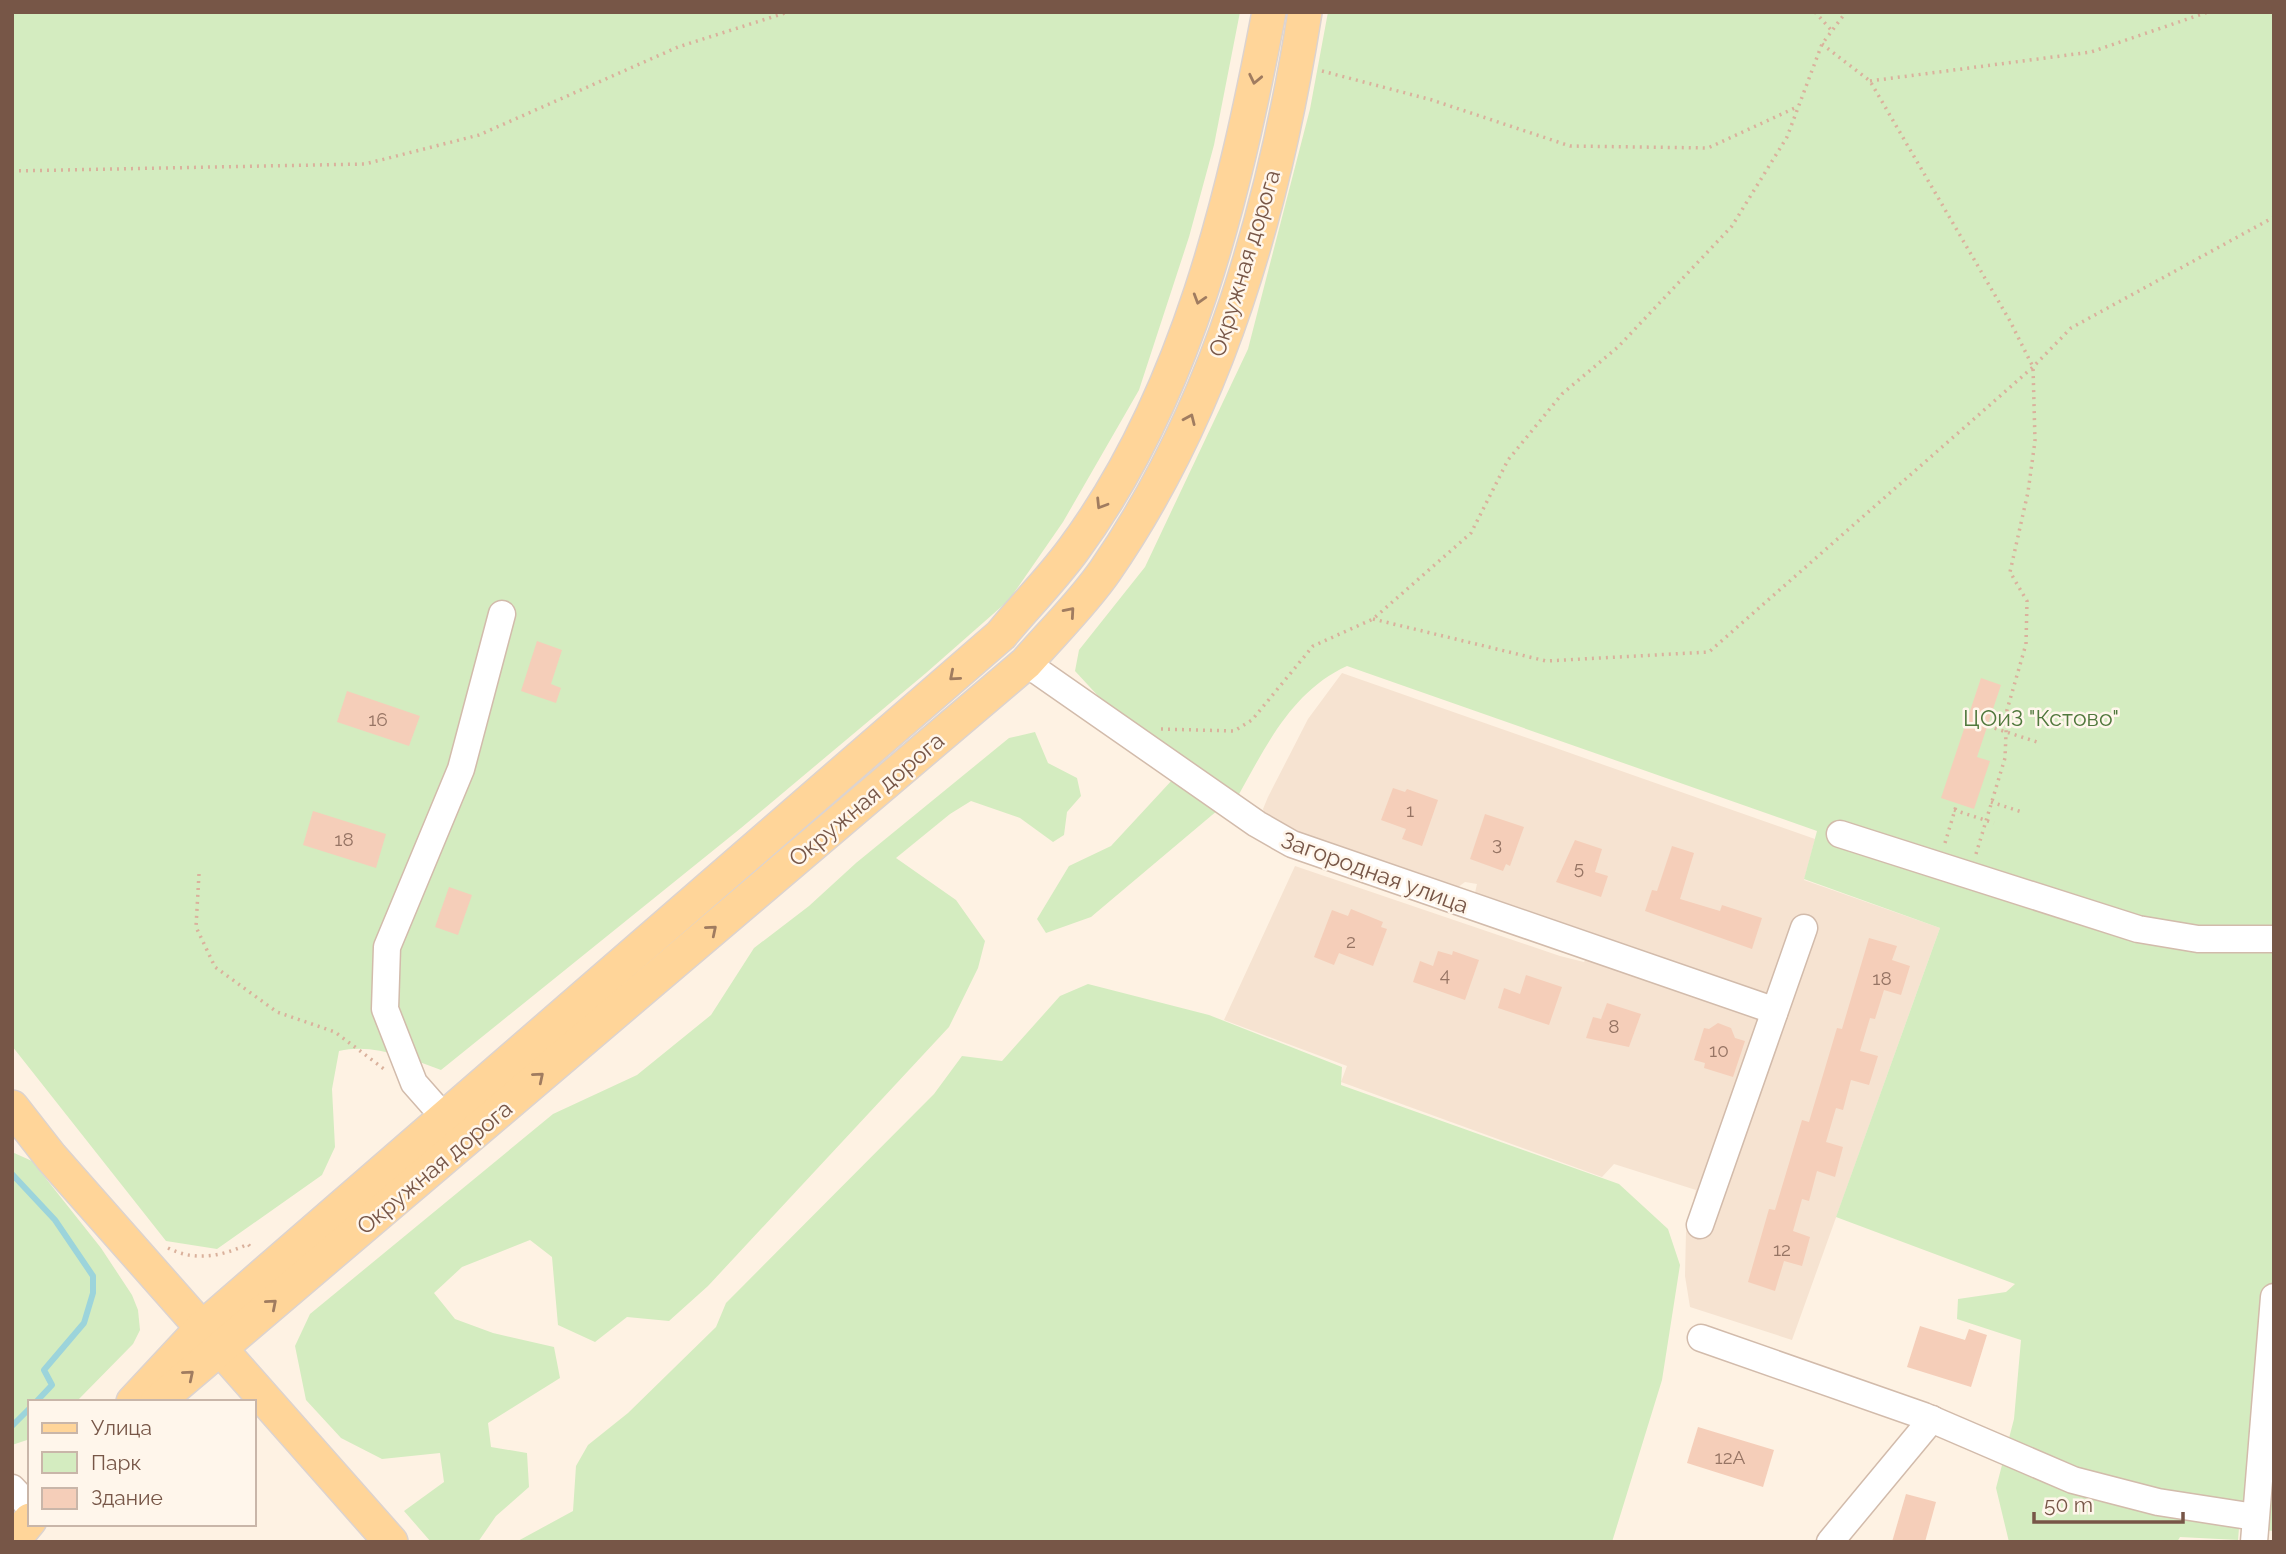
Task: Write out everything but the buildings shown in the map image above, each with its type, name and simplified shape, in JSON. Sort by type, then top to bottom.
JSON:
[{"type":"main road","name":"Окружная дорога","points":[[159,1400],[269,1269],[1001,635],[1073,550],[1134,451],[1190,328],[1227,209],[1269,12]]},
{"type":"main road","name":"Окружная дорога","points":[[135,1400],[1026,663],[1104,572],[1169,466],[1225,340],[1265,207],[1305,12]]},
{"type":"main road","points":[[15,1116],[391,1542]]},
{"type":"main road","points":[[12,1542],[28,1522]]},
{"type":"street","points":[[444,1118],[414,1083],[384,1009],[387,947],[461,769],[502,614]]},
{"type":"street","name":"Загородная улица","points":[[1026,663],[1282,840],[1768,1010]]},
{"type":"street","points":[[1840,834],[2157,933],[2198,939],[2274,939]]},
{"type":"street","points":[[1700,1225],[1768,1010],[1804,928]]},
{"type":"street","points":[[1701,1338],[1932,1419],[2073,1480],[2255,1529],[2274,1297]]},
{"type":"street","points":[[1830,1542],[1932,1419]]},
{"type":"street","points":[[12,1488],[28,1505]]},
{"type":"path","points":[[12,171],[365,164],[479,135],[678,47],[788,12]]},
{"type":"path","points":[[1815,12],[1832,31]]},
{"type":"path","points":[[1155,729],[1234,732],[1252,720],[1313,646],[1373,619],[1471,533],[1508,460],[1562,394],[1618,347],[1732,226],[1787,137],[1822,44],[1846,12]]},
{"type":"path","points":[[1870,81],[2091,52],[2208,12]]},
{"type":"path","points":[[1822,44],[1870,81],[2010,321],[2033,367],[2035,441],[2028,492],[2010,572],[2027,601],[2026,645],[2007,710],[2005,758],[1970,876]]},
{"type":"path","points":[[1296,65],[1432,100],[1570,146],[1708,148],[1797,107]]},
{"type":"path","points":[[1373,619],[1546,661],[1709,652],[2033,367],[2071,328],[2274,217]]},
{"type":"path","points":[[1988,726],[2037,742]]},
{"type":"path","points":[[1991,802],[2022,812]]},
{"type":"path","points":[[1938,866],[1957,803]]},
{"type":"path","points":[[1954,810],[1994,823]]},
{"type":"path","points":[[199,874],[196,927],[215,967],[277,1012],[335,1032],[375,1065],[414,1083]]},
{"type":"path","points":[[160,1244],[172,1251],[202,1257],[225,1254],[248,1244],[269,1269]]},
{"type":"shaded area","points":[[1342,673],[1815,839],[1804,880],[1940,928],[1792,1340],[1690,1307],[1685,1276],[1686,1232],[1696,1190],[1614,1164],[1602,1177],[1341,1082],[1347,1066],[1224,1020],[1295,866],[1560,956],[1584,962],[1586,959],[1474,897],[1477,884],[1465,882],[1454,890],[1269,823],[1263,809],[1268,797],[1308,719]]},
{"type":"green space","points":[[12,12],[1240,12],[1214,145],[1189,237],[1139,390],[1063,522],[1009,600],[741,828],[441,1070],[378,1050],[339,1051],[332,1089],[335,1147],[322,1175],[217,1249],[166,1241],[12,1046]]},
{"type":"green space","name":"ЦОиЗ \"Кстово\"","points":[[1328,12],[2274,12],[2274,1531],[2239,1528],[2238,1540],[2180,1537],[2177,1542],[2009,1542],[1996,1488],[2014,1419],[2021,1340],[1957,1319],[1958,1299],[2006,1292],[2015,1284],[1836,1217],[1940,928],[1804,879],[1817,831],[1347,666],[1311,690],[1296,705],[1270,739],[1238,796],[1100,698],[1075,671],[1079,650],[1145,567],[1248,349],[1310,109]]},
{"type":"green space","points":[[1035,732],[1048,763],[1077,778],[1081,796],[1067,812],[1064,835],[1053,842],[1020,818],[971,801],[950,814],[896,858],[956,900],[985,941],[978,968],[949,1027],[708,1286],[669,1321],[627,1317],[595,1342],[558,1325],[552,1257],[530,1240],[462,1267],[434,1293],[455,1319],[493,1333],[554,1347],[560,1378],[488,1423],[491,1447],[527,1453],[529,1487],[496,1516],[478,1542],[431,1542],[404,1511],[444,1482],[440,1453],[382,1459],[341,1438],[306,1400],[295,1346],[310,1314],[553,1114],[637,1075],[711,1015],[754,948],[809,906],[856,863],[1009,738]]},
{"type":"green space","points":[[1174,778],[1218,810],[1091,917],[1046,933],[1037,919],[1069,866],[1111,846]]},
{"type":"green space","points":[[1088,984],[1209,1015],[1342,1067],[1341,1085],[1619,1184],[1668,1229],[1680,1265],[1662,1380],[1612,1542],[516,1542],[573,1511],[576,1466],[588,1445],[628,1413],[716,1327],[726,1303],[934,1094],[962,1056],[1002,1061],[1060,996]]},
{"type":"green space","points":[[12,1152],[32,1161],[101,1248],[132,1295],[138,1310],[140,1330],[133,1344],[78,1400],[28,1400],[28,1440],[12,1445]]},
{"type":"waterway","points":[[12,1174],[55,1220],[93,1276],[93,1293],[84,1323],[44,1370],[52,1385],[38,1400]]},
{"type":"waterway","points":[[12,1426],[28,1410]]}]
